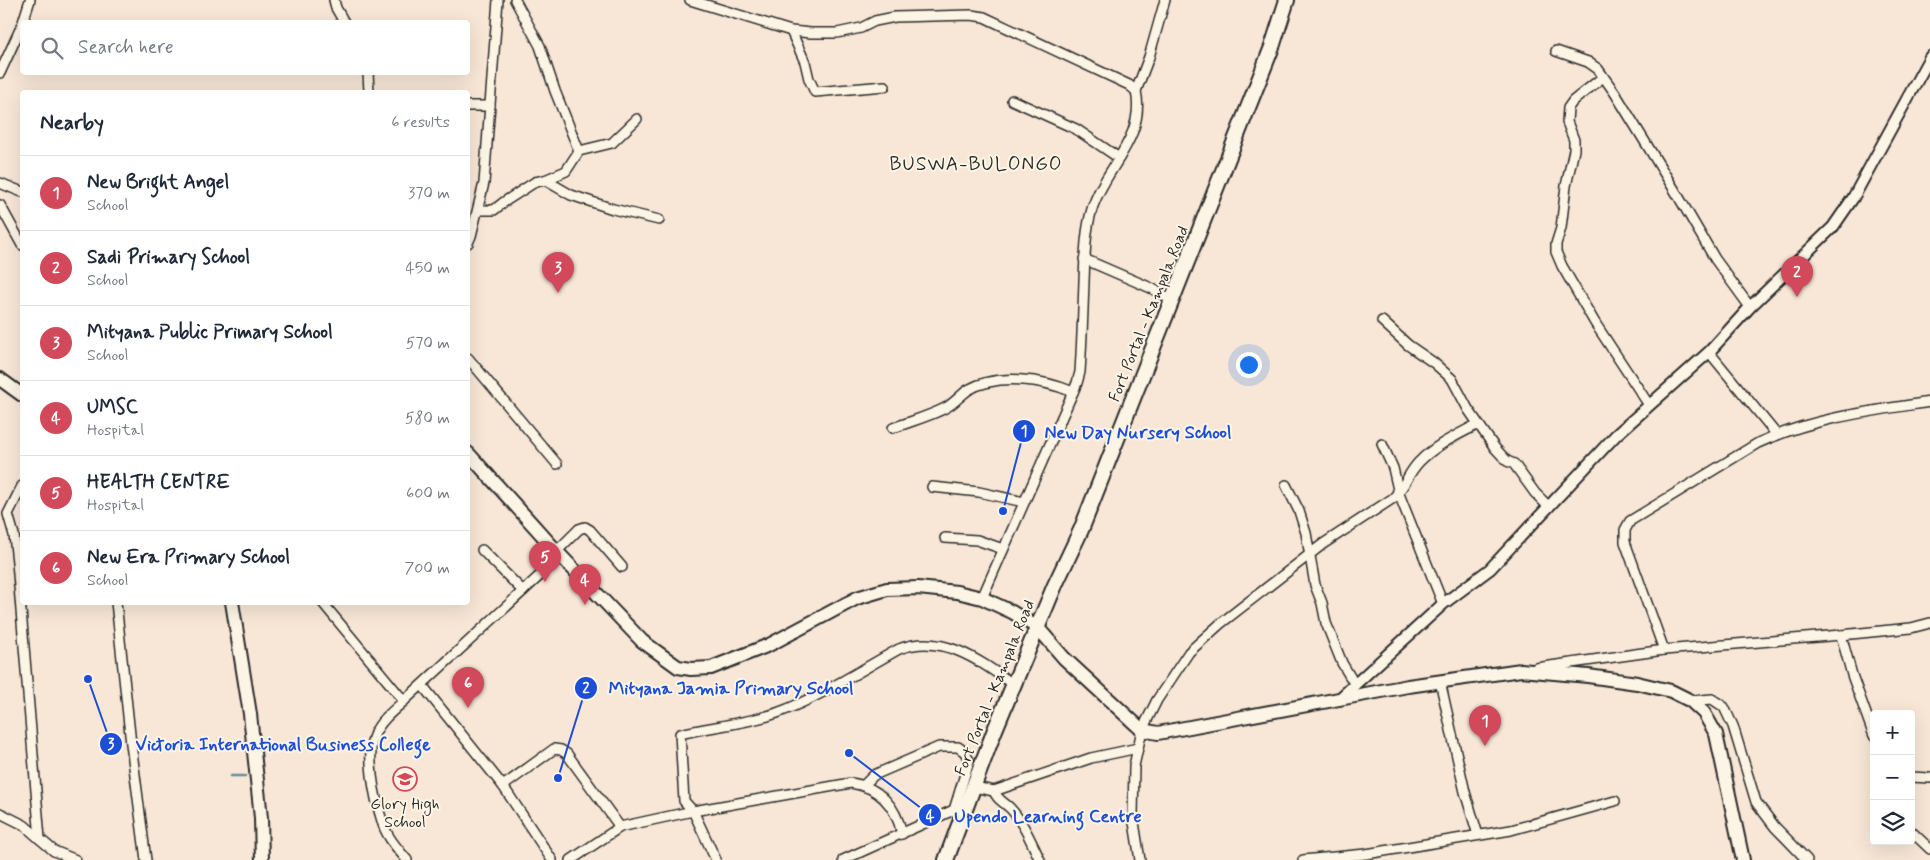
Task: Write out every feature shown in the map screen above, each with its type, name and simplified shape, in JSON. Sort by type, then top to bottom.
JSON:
[{"type":"main road","name":"Fort Portal - Kampala Road","points":[[946,860],[994,732],[1055,585],[1081,530],[1268,56],[1287,0]]},
{"type":"main road","points":[[0,379],[20,394]]},
{"type":"main road","points":[[470,455],[559,554],[642,641],[678,667],[692,669],[711,668],[769,645],[857,598],[887,590],[918,588],[957,592],[982,598],[1012,612],[1038,628],[1064,658],[1142,730],[1158,733],[1440,681],[1521,670],[1588,676],[1637,683],[1671,691],[1691,701],[1704,713],[1716,734],[1742,860]]},
{"type":"main road","points":[[232,605],[250,714],[262,860]]},
{"type":"street","points":[[24,20],[30,0]]},
{"type":"street","points":[[334,0],[343,20]]},
{"type":"street","points":[[470,236],[484,183],[498,0]]},
{"type":"street","points":[[515,0],[540,46],[579,152]]},
{"type":"street","points":[[690,0],[791,31],[811,33],[837,33],[862,28],[875,20],[895,17],[971,15],[984,17],[1129,85],[1136,91]]},
{"type":"street","points":[[982,598],[1073,392],[1080,372],[1084,259],[1092,208],[1134,132],[1138,114],[1136,91],[1149,57],[1165,0]]},
{"type":"street","points":[[0,72],[20,30]]},
{"type":"street","points":[[791,31],[805,62],[809,79],[815,92],[885,86]]},
{"type":"street","points":[[1556,51],[1588,62],[1598,69],[1677,194],[1715,260],[1750,308]]},
{"type":"street","points":[[1338,700],[1443,604],[1490,569],[1616,435],[1709,352],[1750,308],[1833,227],[1853,198],[1930,57]]},
{"type":"street","points":[[368,75],[369,90]]},
{"type":"street","points":[[1603,77],[1573,100],[1568,108],[1567,122],[1574,140],[1574,150],[1566,186],[1556,252],[1595,324],[1649,405]]},
{"type":"street","points":[[1012,100],[1076,129],[1119,158]]},
{"type":"street","points":[[470,106],[490,106]]},
{"type":"street","points":[[478,210],[494,210],[534,182],[545,180],[566,171],[579,152],[612,143],[636,119]]},
{"type":"street","points":[[545,180],[570,195],[613,209],[659,220]]},
{"type":"street","points":[[0,184],[20,191]]},
{"type":"street","points":[[0,205],[20,242]]},
{"type":"street","points":[[1084,259],[1151,288],[1172,300]]},
{"type":"street","points":[[1382,321],[1408,345],[1434,363],[1452,379],[1478,424],[1495,448],[1507,461],[1514,464],[1535,493],[1549,507]]},
{"type":"street","points":[[1709,352],[1777,434]]},
{"type":"street","points":[[470,360],[557,464]]},
{"type":"street","points":[[893,428],[946,407],[968,390],[996,380],[1016,379],[1061,387],[1073,392]]},
{"type":"street","points":[[1664,650],[1625,542],[1625,530],[1630,521],[1758,443],[1777,434],[1843,415],[1930,402]]},
{"type":"street","points":[[1140,860],[1133,816],[1134,766],[1142,730],[1157,700],[1189,652],[1220,624],[1323,544],[1399,494],[1410,471],[1437,447],[1478,424]]},
{"type":"street","points":[[1382,444],[1393,468],[1399,494],[1443,604]]},
{"type":"street","points":[[1286,485],[1299,511],[1315,585],[1326,623],[1342,663],[1354,685]]},
{"type":"street","points":[[932,488],[979,492],[1024,502]]},
{"type":"street","points":[[20,489],[4,514],[14,535],[20,587]]},
{"type":"street","points":[[407,860],[392,841],[382,822],[375,791],[371,751],[378,728],[404,701],[523,591],[559,554],[579,529],[585,527],[590,530],[622,567]]},
{"type":"street","points":[[945,538],[977,540],[1004,549]]},
{"type":"street","points":[[482,550],[523,591]]},
{"type":"street","points":[[21,605],[40,839]]},
{"type":"street","points":[[116,605],[146,860]]},
{"type":"street","points":[[324,605],[404,701]]},
{"type":"street","points":[[1521,670],[1664,650],[1911,628],[1930,622]]},
{"type":"street","points":[[1841,635],[1852,675],[1870,725]]},
{"type":"street","points":[[716,860],[693,811],[684,801],[680,734],[756,719],[778,712],[816,696],[899,649],[912,644],[951,647],[969,655],[1014,685]]},
{"type":"street","points":[[1440,681],[1465,792],[1478,835]]},
{"type":"street","points":[[422,684],[503,786],[552,860]]},
{"type":"street","points":[[1691,701],[1712,698],[1724,707],[1733,726],[1756,802],[1775,827],[1807,860]]},
{"type":"street","points":[[864,785],[874,775],[939,748],[958,747],[965,752],[969,762],[954,810]]},
{"type":"street","points":[[974,786],[994,792],[1091,758],[1138,748]]},
{"type":"street","points":[[503,786],[554,749],[561,750],[567,754],[620,827]]},
{"type":"street","points":[[1915,778],[1930,778]]},
{"type":"street","points":[[571,860],[620,827],[693,811],[850,783],[864,785],[880,793],[899,821],[902,834]]},
{"type":"street","points":[[994,792],[996,797],[1008,806],[1020,820],[1040,860]]},
{"type":"street","points":[[1303,860],[1366,854],[1511,830],[1615,801]]},
{"type":"street","points":[[843,860],[967,804]]},
{"type":"street","points":[[0,813],[24,825],[54,850],[76,860]]},
{"type":"street","points":[[1915,835],[1930,849]]},
{"type":"waterway","points":[[231,776],[245,776]]},
{"type":"place","name":"Mityana Public Primary School","points":[[558,293]]},
{"type":"place","name":"Sadi Primary School","points":[[1797,297]]},
{"type":"place","name":"New Day Nursery School","points":[[1003,511]]},
{"type":"place","name":"HEALTH CENTRE","points":[[545,582]]},
{"type":"place","name":"UMSC","points":[[585,605]]},
{"type":"place","name":"Victoria International Business College","points":[[88,679]]},
{"type":"place","name":"New Era Primary School","points":[[468,708]]},
{"type":"place","name":"New Bright Angel","points":[[1485,746]]},
{"type":"place","name":"Upendo Learning Centre","points":[[849,753]]},
{"type":"place","name":"Mityana Jamia Primary School","points":[[558,778]]},
{"type":"place","name":"Glory High School","points":[[405,779]]},
{"type":"district","name":"BUSWA-BULONGO","points":[[976,164]]}]
